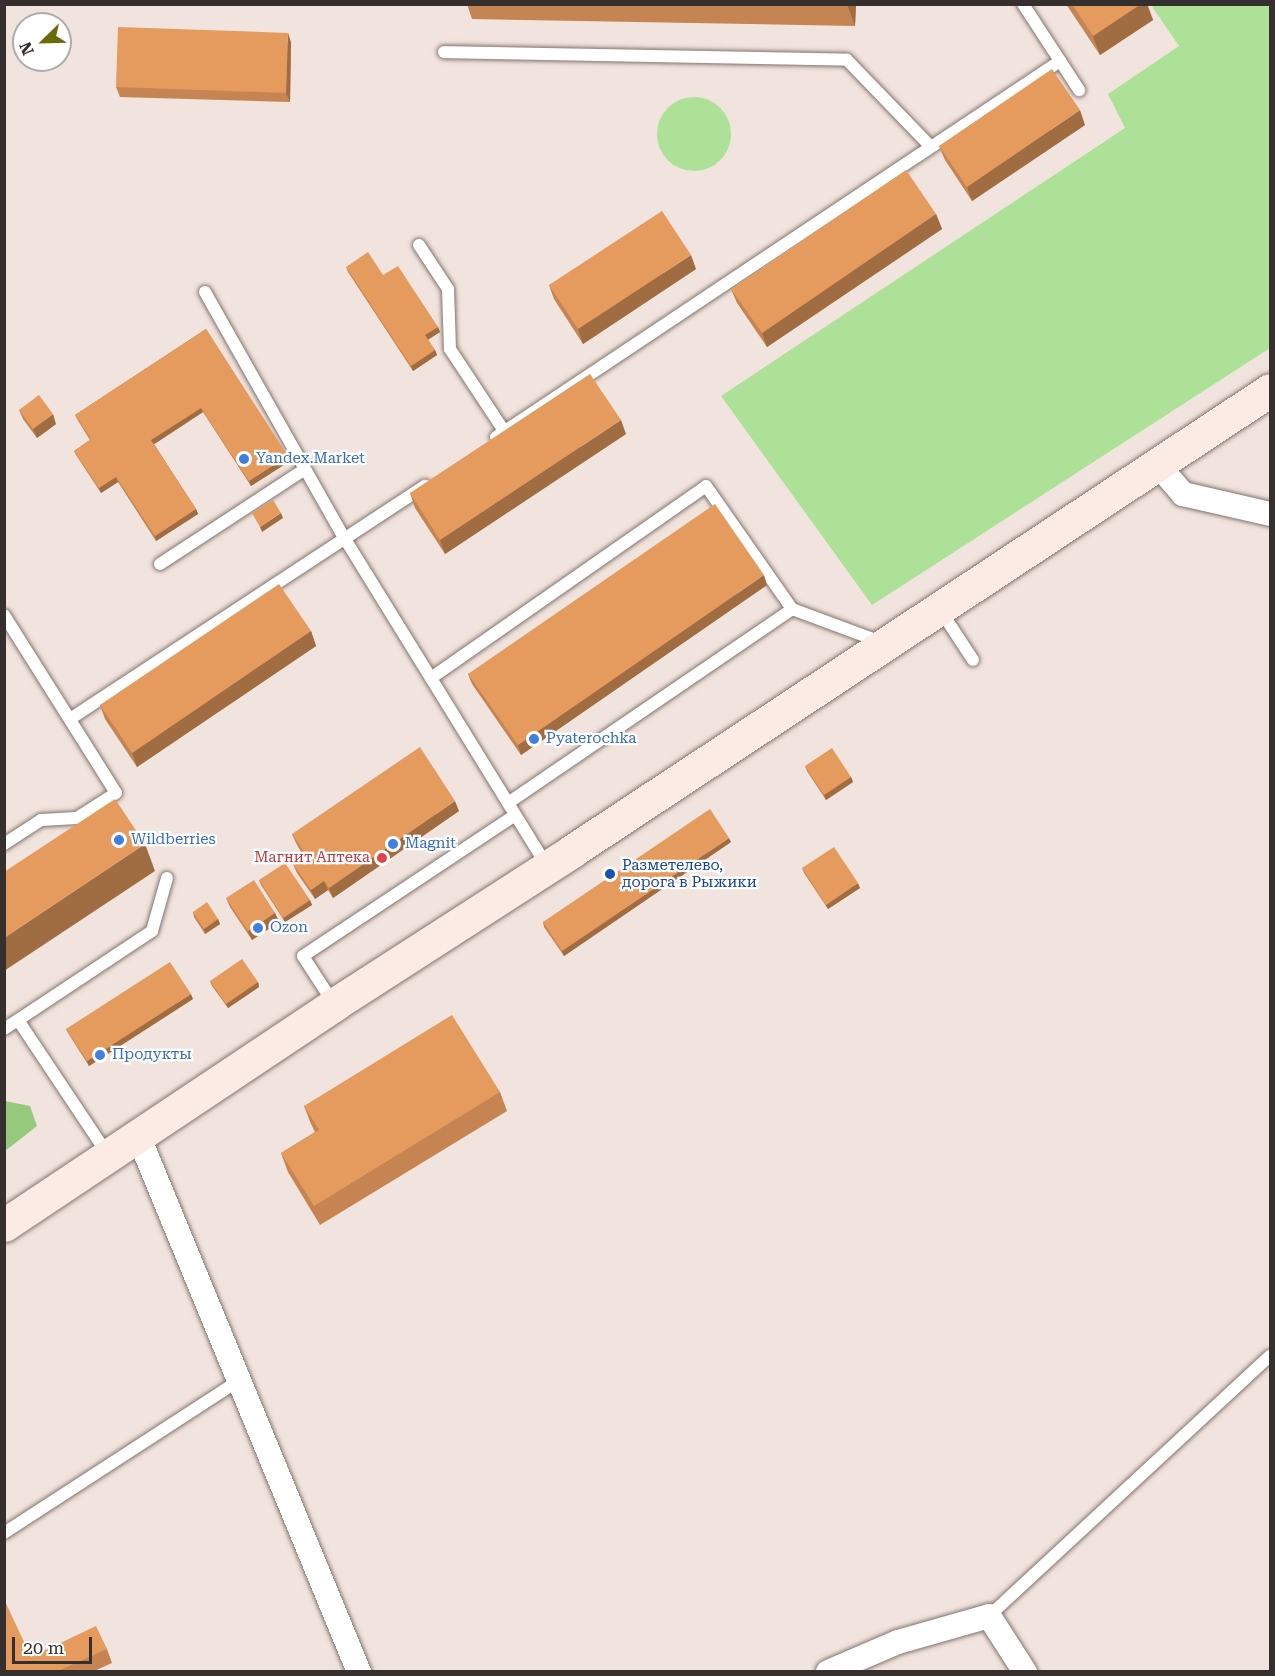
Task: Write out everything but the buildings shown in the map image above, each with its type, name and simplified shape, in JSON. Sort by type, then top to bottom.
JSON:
[{"type":"main road","points":[[4,1225],[335,1004],[548,867],[1270,390]]},
{"type":"street","points":[[1158,464],[1183,494],[1270,514]]},
{"type":"street","points":[[138,1135],[359,1671]]},
{"type":"street","points":[[828,1671],[898,1642],[989,1616],[1025,1671]]},
{"type":"lane","points":[[1023,4],[1079,90]]},
{"type":"lane","points":[[444,52],[847,60],[929,145]]},
{"type":"lane","points":[[485,444],[929,145],[1060,60]]},
{"type":"lane","points":[[419,244],[448,289],[450,349],[504,431]]},
{"type":"lane","points":[[205,292],[345,539],[514,816],[548,867]]},
{"type":"lane","points":[[160,564],[305,469]]},
{"type":"lane","points":[[70,719],[437,477]]},
{"type":"lane","points":[[431,678],[706,486],[792,609],[885,644]]},
{"type":"lane","points":[[939,608],[973,660]]},
{"type":"lane","points":[[508,803],[792,609]]},
{"type":"lane","points":[[4,615],[116,793],[77,818],[41,820],[4,844]]},
{"type":"lane","points":[[335,1004],[303,956],[514,816]]},
{"type":"lane","points":[[4,1029],[152,931],[167,878]]},
{"type":"lane","points":[[18,1020],[108,1156]]},
{"type":"lane","points":[[989,1616],[1270,1356]]},
{"type":"lane","points":[[4,1533],[240,1380]]},
{"type":"green space","points":[[1151,5],[1270,5],[1270,348],[872,605],[721,396],[1125,128],[1108,94],[1179,46]]},
{"type":"green space","points":[[694,97],[715,103],[725,113],[731,134],[725,155],[715,165],[694,171],[673,165],[663,155],[657,134],[663,113],[673,103]]},
{"type":"green space","points":[[5,1101],[30,1106],[37,1126],[5,1151]]},
{"type":"place","name":"Yandex.Market","points":[[244,459]]},
{"type":"place","name":"Pyaterochka","points":[[534,739]]},
{"type":"place","name":"Wildberries","points":[[119,840]]},
{"type":"place","name":"Magnit","points":[[393,844]]},
{"type":"place","name":"Магнит Аптека","points":[[382,858]]},
{"type":"place","name":"Разметелево, дорога в Рыжики","points":[[610,874]]},
{"type":"place","name":"Ozon","points":[[258,928]]},
{"type":"place","name":"Продукты","points":[[100,1055]]}]
